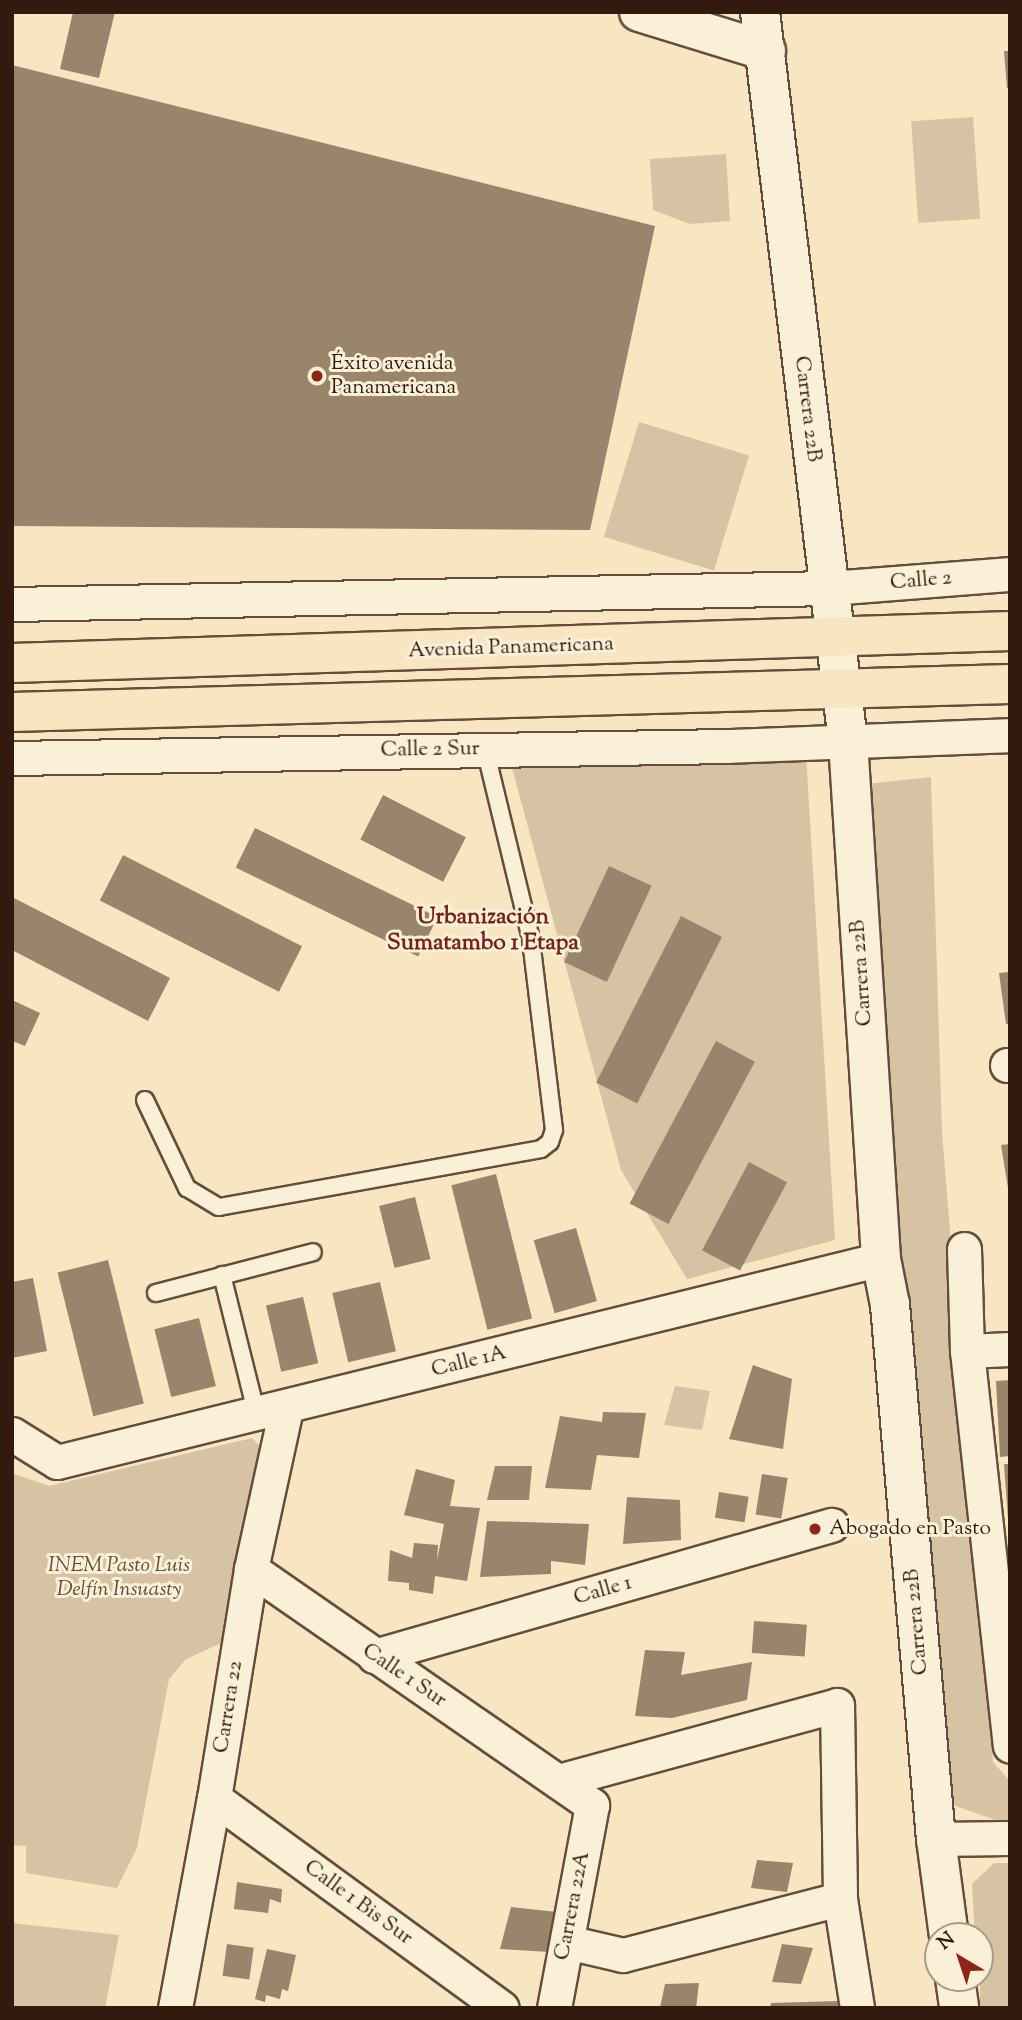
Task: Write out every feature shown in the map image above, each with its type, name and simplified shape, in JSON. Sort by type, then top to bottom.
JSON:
[{"type":"main road","name":"Avenida Panamericana","points":[[12,663],[1010,632]]},
{"type":"main road","points":[[12,712],[1010,684]]},
{"type":"street","points":[[639,12],[766,51]]},
{"type":"street","name":"Carrera 22B","points":[[760,12],[831,588],[838,687],[848,741],[881,1259],[890,1305],[936,1839],[947,1922]]},
{"type":"street","name":"Calle 2","points":[[12,604],[831,588],[1010,574]]},
{"type":"street","points":[[848,741],[1010,734]]},
{"type":"street","name":"Calle 2 Sur","points":[[12,758],[848,741]]},
{"type":"street","points":[[964,1249],[967,1351],[999,1573],[1010,1746]]},
{"type":"street","name":"Calle 1A","points":[[12,1434],[57,1462],[881,1259]]},
{"type":"street","points":[[967,1351],[1010,1349]]},
{"type":"street","name":"Carrera 22","points":[[181,2004],[251,1569],[272,1411]]},
{"type":"street","name":"Calle 1","points":[[374,1656],[832,1525]]},
{"type":"street","name":"Calle 1 Sur","points":[[251,1569],[592,1805]]},
{"type":"street","points":[[558,1781],[837,1705],[840,1899],[857,2008]]},
{"type":"street","name":"Calle 1 Bis Sur","points":[[215,1798],[502,2008]]},
{"type":"street","name":"Carrera 22A","points":[[554,2008],[592,1805]]},
{"type":"street","points":[[936,1839],[1010,1838]]},
{"type":"street","points":[[567,1942],[623,1955],[840,1899]]},
{"type":"lane","points":[[145,1100],[187,1188],[219,1206],[541,1149],[550,1142],[554,1130],[531,939],[485,749]]},
{"type":"lane","points":[[156,1293],[313,1252]]},
{"type":"lane","points":[[222,1275],[272,1411]]},
{"type":"green space","points":[[973,117],[980,219],[918,223],[911,121]]},
{"type":"green space","points":[[726,154],[730,221],[690,224],[653,210],[650,159]]},
{"type":"green space","points":[[639,422],[749,456],[714,570],[604,537]]},
{"type":"green space","points":[[806,754],[835,1240],[687,1279],[621,1170],[512,768]]},
{"type":"green space","points":[[931,777],[942,1132],[993,1762],[1010,1781],[1010,1825],[950,1804],[892,1338],[867,784]]},
{"type":"green space","points":[[675,1386],[710,1391],[702,1430],[664,1425]]},
{"type":"green space","name":"INEM Pasto Luis Delfín Insuasty","points":[[252,1438],[266,1452],[228,1640],[186,1659],[169,1679],[137,1848],[117,1888],[26,1873],[26,1846],[12,1845],[12,1473],[49,1486]]},
{"type":"green space","points":[[994,1863],[1010,1863],[1010,2008],[980,2008],[980,1992],[994,1992],[994,1922],[974,1922],[972,1884]]},
{"type":"green space","points":[[12,1923],[119,1935],[105,2008],[12,2008]]},
{"type":"building","points":[[73,12],[115,12],[99,78],[60,69]]},
{"type":"building","points":[[1004,51],[1010,51],[1010,88],[1007,88]]},
{"type":"building","name":"Éxito avenida Panamericana","points":[[12,65],[655,226],[590,530],[12,526]]},
{"type":"building","points":[[383,795],[466,837],[443,882],[360,840]]},
{"type":"building","points":[[255,828],[437,917],[418,957],[236,868]]},
{"type":"building","points":[[123,855],[302,946],[279,992],[100,900]]},
{"type":"building","points":[[609,866],[652,886],[607,982],[564,962]]},
{"type":"building","points":[[12,897],[170,978],[148,1021],[12,950]]},
{"type":"building","points":[[681,916],[722,937],[637,1104],[596,1083]]},
{"type":"building","points":[[1010,972],[1010,1024],[1006,1024],[999,973]]},
{"type":"building","points":[[12,1000],[40,1013],[25,1046],[12,1041]]},
{"type":"building","points":[[716,1041],[755,1062],[668,1224],[630,1203]]},
{"type":"building","points":[[1010,1144],[1010,1188],[1008,1188],[1001,1145]]},
{"type":"building","points":[[749,1162],[787,1182],[740,1270],[702,1250]]},
{"type":"building","points":[[496,1174],[532,1319],[487,1330],[451,1185]]},
{"type":"building","points":[[415,1197],[430,1259],[395,1268],[379,1206]]},
{"type":"building","points":[[576,1228],[597,1301],[555,1313],[534,1240]]},
{"type":"building","points":[[108,1260],[144,1404],[93,1416],[58,1273]]},
{"type":"building","points":[[33,1278],[47,1351],[12,1358],[12,1282]]},
{"type":"building","points":[[380,1282],[396,1351],[348,1362],[332,1293]]},
{"type":"building","points":[[303,1297],[318,1363],[281,1372],[266,1306]]},
{"type":"building","points":[[199,1318],[216,1386],[171,1397],[154,1329]]},
{"type":"building","points":[[753,1365],[792,1379],[783,1449],[729,1439]]},
{"type":"building","points":[[1010,1380],[1010,1456],[1000,1457],[996,1381]]},
{"type":"building","points":[[603,1412],[646,1413],[639,1458],[597,1455],[591,1490],[545,1488],[560,1416],[602,1422]]},
{"type":"building","points":[[1004,1464],[1010,1464],[1010,1519],[1008,1519]]},
{"type":"building","points":[[495,1466],[532,1466],[529,1500],[487,1500]]},
{"type":"building","points":[[416,1469],[455,1480],[450,1506],[480,1508],[467,1581],[435,1576],[433,1594],[409,1590],[409,1583],[388,1581],[390,1550],[412,1558],[414,1543],[438,1545],[437,1561],[444,1524],[404,1515]]},
{"type":"building","points":[[762,1474],[788,1478],[781,1519],[756,1514]]},
{"type":"building","points":[[719,1492],[749,1497],[745,1522],[715,1518]]},
{"type":"building","points":[[627,1497],[680,1500],[681,1540],[623,1544]]},
{"type":"building","points":[[487,1521],[589,1524],[585,1565],[551,1561],[551,1574],[480,1577]]},
{"type":"building","points":[[754,1621],[807,1625],[805,1657],[752,1653]]},
{"type":"building","points":[[645,1650],[685,1652],[681,1675],[752,1662],[747,1700],[672,1718],[635,1716]]},
{"type":"building","points":[[757,1860],[793,1863],[787,1892],[751,1888]]},
{"type":"building","points":[[237,1882],[282,1889],[281,1903],[270,1899],[268,1913],[234,1909]]},
{"type":"building","points":[[511,1907],[557,1912],[550,1952],[500,1949]]},
{"type":"building","points":[[227,1944],[254,1948],[249,1979],[223,1976]]},
{"type":"building","points":[[782,1944],[813,1948],[801,1984],[772,1982]]},
{"type":"building","points":[[267,1949],[296,1955],[288,1991],[282,1989],[280,1999],[266,1995],[265,2002],[255,1999]]},
{"type":"building","points":[[699,1983],[696,2008],[660,2008],[665,1984]]},
{"type":"building","points":[[839,2001],[838,2008],[770,2008],[771,2003]]},
{"type":"place","name":"Éxito avenida Panamericana","points":[[317,376]]},
{"type":"place","name":"Abogado en Pasto","points":[[815,1529]]},
{"type":"district","name":"Urbanización Sumatambo 1 Etapa","points":[[483,931]]}]
